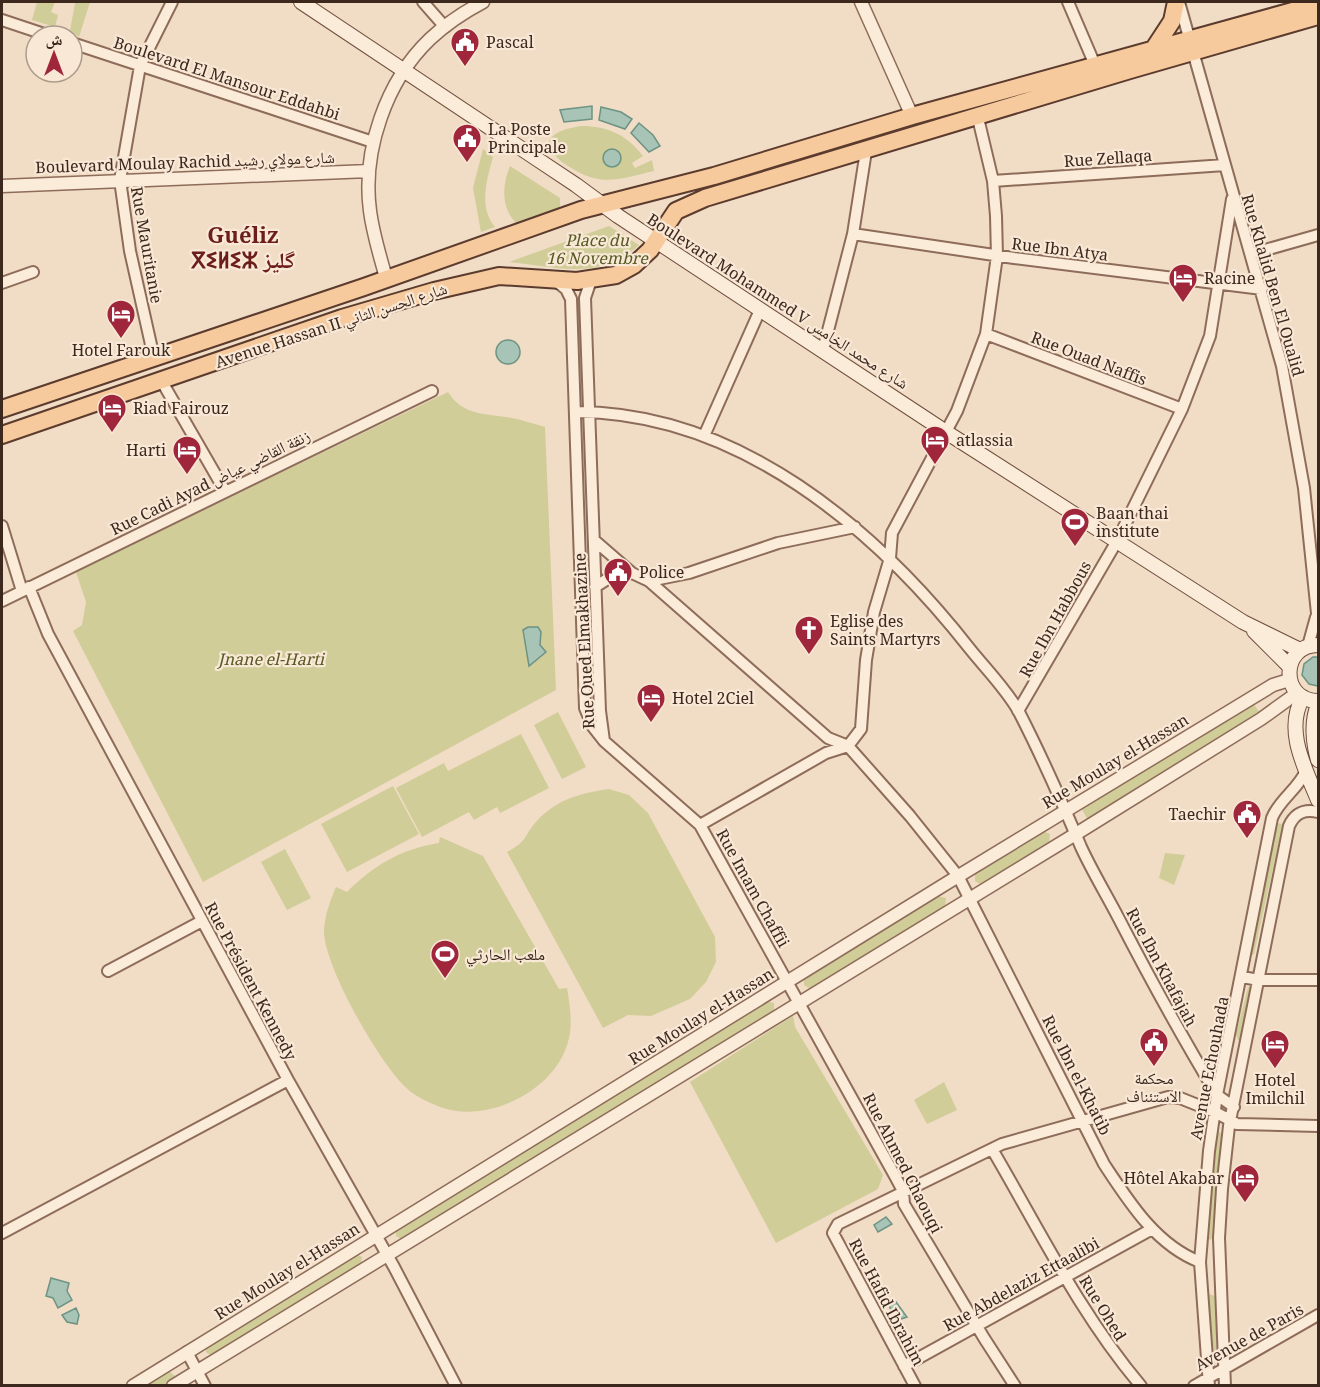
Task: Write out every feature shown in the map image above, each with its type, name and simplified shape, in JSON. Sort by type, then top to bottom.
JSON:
[{"type":"main road","name":"Boulevard Mohammed V شارع محمد الخامس","points":[[301,2],[576,185],[601,205],[945,432],[1243,621],[1309,647]]},
{"type":"main road","points":[[1153,50],[1172,21],[1177,2]]},
{"type":"main road","points":[[1191,46],[1318,4]]},
{"type":"main road","points":[[1191,46],[1318,16]]},
{"type":"main road","name":"Avenue Hassan II شارع الحسن الثاني","points":[[2,409],[601,205],[714,176],[912,116],[1095,65],[1153,50],[1191,46]]},
{"type":"main road","name":"Avenue Hassan II شارع الحسن الثاني","points":[[2,435],[342,318],[434,291],[499,276],[603,279],[626,270],[657,240],[676,211],[691,204],[978,117],[1191,46]]},
{"type":"main road","name":"Boulevard Mohammed V شارع محمد الخامس","points":[[1243,621],[1289,673],[1300,695]]},
{"type":"main road","points":[[1289,673],[1309,647]]},
{"type":"main road","points":[[1318,760],[1313,732],[1318,703],[1300,695],[1295,734],[1318,800]]},
{"type":"street","name":"Rue Mauritanie","points":[[154,358],[130,251],[120,180],[140,66],[172,2]]},
{"type":"street","points":[[423,2],[445,27]]},
{"type":"street","points":[[386,278],[370,212],[369,171],[373,142],[395,86],[418,52],[445,27],[482,2]]},
{"type":"street","points":[[861,2],[912,116]]},
{"type":"street","points":[[1068,2],[1095,65]]},
{"type":"street","name":"Rue Khalid Ben El Oualid","points":[[1177,2],[1262,289],[1284,377],[1304,488],[1317,620],[1309,647]]},
{"type":"street","points":[[2,20],[24,27]]},
{"type":"street","name":"Boulevard El Mansour Eddahbi","points":[[84,47],[373,142]]},
{"type":"street","points":[[700,825],[826,753],[848,746],[861,729],[866,660],[874,612],[890,558],[892,533],[957,411],[986,334],[997,256],[993,181],[978,117]]},
{"type":"street","points":[[823,351],[853,234],[866,151]]},
{"type":"street","name":"Rue Zellaqa","points":[[993,181],[1225,165]]},
{"type":"street","name":"Boulevard Moulay Rachid شارع مولاي رشيد","points":[[2,186],[369,171]]},
{"type":"street","name":"Rue Ibn Habbous","points":[[1018,711],[1117,541],[1182,409],[1210,336],[1220,284],[1232,194]]},
{"type":"street","name":"Rue Ibn Atya","points":[[853,234],[997,256],[1262,289]]},
{"type":"street","points":[[1251,254],[1318,234]]},
{"type":"street","points":[[2,283],[33,272]]},
{"type":"street","name":"Rue Oued Elmakhazine","points":[[554,279],[566,289],[572,299],[585,708],[593,727],[604,741]]},
{"type":"street","name":"Rue Oued Elmakhazine","points":[[591,280],[585,298],[600,711],[604,741]]},
{"type":"street","points":[[704,436],[760,310]]},
{"type":"street","name":"Rue Ouad Naffis","points":[[986,334],[1182,409]]},
{"type":"street","points":[[161,380],[225,491]]},
{"type":"street","name":"Rue Cadi Ayad زنقة القاضي عياض","points":[[2,601],[432,391]]},
{"type":"street","name":"Rue Ibn Khafajah","points":[[576,411],[639,417],[704,436],[744,454],[802,487],[855,527],[890,558],[949,622],[1018,711],[1075,833],[1141,962],[1217,1095],[1234,1107]]},
{"type":"street","name":"Rue Président Kennedy","points":[[2,526],[26,589],[48,634],[288,1080],[387,1254],[456,1386]]},
{"type":"street","points":[[649,581],[689,573],[778,543],[855,527]]},
{"type":"street","points":[[594,540],[632,573],[649,581],[828,738],[848,746]]},
{"type":"street","points":[[595,587],[612,576],[632,573]]},
{"type":"street","name":"Rue Moulay el-Hassan","points":[[133,1386],[958,876],[1273,685],[1289,673]]},
{"type":"street","points":[[173,1386],[1300,695]]},
{"type":"street","name":"Rue Imam Chaffii","points":[[604,741],[700,825],[788,982]]},
{"type":"street","name":"Rue Ibn el-Khatib","points":[[848,746],[910,816],[958,876],[1104,1164],[1152,1229],[1185,1256],[1200,1262]]},
{"type":"street","name":"Avenue Echouhada","points":[[1209,1382],[1200,1262],[1205,1186],[1217,1095],[1272,818],[1275,810],[1300,783],[1306,771]]},
{"type":"street","name":"Avenue Echouhada","points":[[1225,1386],[1220,1238],[1221,1189],[1234,1107],[1289,826],[1293,818],[1300,813],[1318,812]]},
{"type":"street","points":[[108,971],[202,921]]},
{"type":"street","points":[[1242,977],[1259,980],[1318,980]]},
{"type":"street","name":"Rue Ahmed Chaouqi","points":[[788,982],[903,1191],[904,1204],[976,1325],[1016,1386]]},
{"type":"street","points":[[2,1233],[288,1080]]},
{"type":"street","points":[[903,1191],[992,1149],[1083,1119],[1168,1097],[1180,1098],[1215,1112],[1232,1122],[1318,1126]]},
{"type":"street","name":"Rue Ohed","points":[[992,1149],[1112,1353],[1141,1386]]},
{"type":"street","name":"Rue Hafid Ibrahim","points":[[903,1191],[838,1224],[833,1233],[915,1386]]},
{"type":"street","name":"Rue Abdelaziz Ettaalibi","points":[[904,1366],[1152,1229]]},
{"type":"street","name":"Avenue de Paris","points":[[1194,1386],[1209,1382],[1225,1369],[1318,1315]]},
{"type":"street","points":[[186,1352],[206,1386]]},
{"type":"green space","points":[[37,2],[55,2],[51,12],[58,15],[56,24],[32,20]]},
{"type":"green space","points":[[72,2],[90,2],[83,24],[71,24],[75,3]]},
{"type":"green space","points":[[581,126],[608,130],[623,137],[643,156],[632,163],[635,168],[652,160],[654,171],[610,180],[591,177],[568,166],[555,155],[549,141],[559,132]]},
{"type":"green space","points":[[483,149],[493,157],[485,202],[495,227],[481,232],[473,188]]},
{"type":"green space","name":"Place du 16 Novembre","points":[[510,166],[560,198],[560,210],[516,223],[511,217],[504,196],[505,181]]},
{"type":"green space","name":"Place du 16 Novembre","points":[[609,226],[639,245],[609,264],[577,269],[509,262]]},
{"type":"green space","name":"Jnane el-Harti","points":[[448,392],[454,400],[468,410],[545,427],[556,690],[203,882],[73,631],[82,625],[86,602],[76,572]]},
{"type":"green space","points":[[1252,702],[1260,713],[1087,819],[1081,807]]},
{"type":"green space","points":[[558,712],[586,767],[562,779],[534,725]]},
{"type":"green space","points":[[521,734],[549,788],[500,813],[497,807],[474,820],[469,812],[422,837],[396,788],[444,763],[448,771]]},
{"type":"green space","points":[[393,786],[419,834],[347,872],[321,824]]},
{"type":"green space","points":[[609,789],[629,795],[648,813],[715,937],[716,962],[706,982],[690,999],[651,1016],[628,1015],[603,1028],[507,852],[522,841],[543,814],[551,808],[578,795]]},
{"type":"green space","points":[[1276,823],[1283,824],[1254,954],[1248,957]]},
{"type":"green space","points":[[1043,831],[1050,834],[1049,842],[982,885],[975,881],[975,874]]},
{"type":"green space","name":"ملعب الحارثي","points":[[440,837],[483,856],[559,989],[567,988],[571,1022],[570,1036],[561,1059],[550,1075],[518,1099],[481,1111],[461,1111],[439,1107],[411,1092],[399,1080],[385,1063],[357,1016],[333,967],[326,946],[325,919],[336,887],[347,892],[378,866],[412,849],[439,843]]},
{"type":"green space","points":[[285,849],[311,898],[287,910],[261,862]]},
{"type":"green space","points":[[1165,853],[1185,855],[1174,885],[1159,878]]},
{"type":"green space","points":[[937,896],[946,898],[945,907],[811,989],[804,985],[804,978]]},
{"type":"green space","points":[[1248,987],[1253,987],[1241,1040],[1238,1040],[1236,1034]]},
{"type":"green space","points":[[766,1001],[774,1003],[774,1012],[403,1240],[396,1236],[396,1228]]},
{"type":"green space","points":[[793,1016],[795,1027],[883,1175],[878,1189],[776,1243],[690,1082]]},
{"type":"green space","points":[[944,1082],[957,1110],[927,1124],[914,1100]]},
{"type":"green space","points":[[1217,1131],[1223,1134],[1215,1235],[1210,1240],[1207,1238],[1210,1181]]},
{"type":"green space","points":[[356,1254],[362,1257],[361,1264],[212,1356],[206,1352],[206,1345]]},
{"type":"green space","points":[[1209,1294],[1215,1296],[1217,1355],[1212,1352]]},
{"type":"green space","points":[[169,1371],[175,1376],[175,1380],[168,1385],[141,1386]]},
{"type":"shaded area","points":[[592,106],[592,119],[564,122],[560,110]]},
{"type":"shaded area","points":[[601,107],[621,112],[632,119],[625,129],[599,120]]},
{"type":"shaded area","points":[[639,123],[653,135],[660,146],[649,152],[631,133]]},
{"type":"shaded area","points":[[612,149],[618,152],[621,158],[618,164],[612,167],[606,164],[603,158],[606,152]]},
{"type":"shaded area","points":[[508,340],[513,341],[519,347],[519,357],[513,363],[508,364],[503,363],[497,357],[496,352],[497,347],[503,341]]},
{"type":"shaded area","points":[[528,627],[538,627],[541,632],[540,645],[546,652],[529,666],[523,630]]},
{"type":"shaded area","points":[[1313,657],[1318,657],[1318,686],[1309,684],[1302,675],[1304,664]]},
{"type":"shaded area","points":[[886,1217],[892,1224],[878,1232],[874,1225]]},
{"type":"shaded area","points":[[51,1278],[69,1283],[67,1291],[72,1300],[58,1308],[53,1298],[46,1296]]},
{"type":"shaded area","points":[[896,1302],[907,1317],[895,1321],[889,1305]]},
{"type":"shaded area","points":[[76,1308],[79,1315],[77,1324],[67,1322],[62,1315]]},
{"type":"place","name":"Pascal","points":[[465,68]]},
{"type":"place","name":"La Poste Principale","points":[[467,164]]},
{"type":"place","name":"Racine","points":[[1183,304]]},
{"type":"place","name":"Hotel Farouk","points":[[121,340]]},
{"type":"place","name":"Riad Fairouz","points":[[112,434]]},
{"type":"place","name":"atlassia","points":[[935,466]]},
{"type":"place","name":"Harti","points":[[187,476]]},
{"type":"place","name":"Baan thai institute","points":[[1075,548]]},
{"type":"place","name":"Police","points":[[618,598]]},
{"type":"place","name":"Eglise des Saints Martyrs","points":[[809,656]]},
{"type":"place","name":"Hotel 2Ciel","points":[[651,724]]},
{"type":"place","name":"Taechir","points":[[1247,840]]},
{"type":"place","name":"ملعب الحارثي","points":[[445,980]]},
{"type":"place","name":"محكمة الاستئناف","points":[[1154,1068]]},
{"type":"place","name":"Hotel Imilchil","points":[[1275,1070]]},
{"type":"place","name":"Hôtel Akabar","points":[[1245,1204]]},
{"type":"district","name":"Guéliz ⴳⵉⵍⵉⵣ گليز","points":[[243,248]]}]
